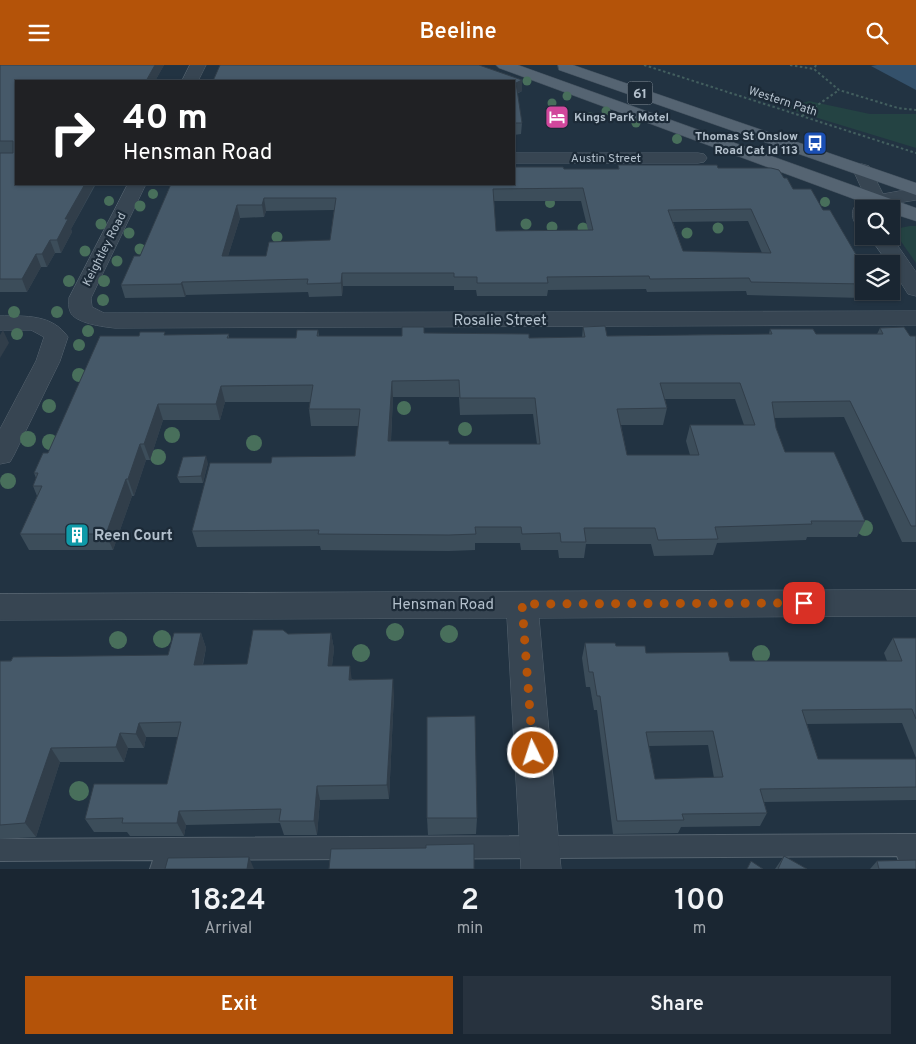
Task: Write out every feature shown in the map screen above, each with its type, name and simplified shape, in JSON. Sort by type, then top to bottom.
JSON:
[{"type":"main road","name":"61","points":[[504,65],[864,200]]},
{"type":"main road","name":"61","points":[[558,65],[916,189]]},
{"type":"main road","name":"61","points":[[900,211],[916,215]]},
{"type":"street","points":[[190,80],[198,65]]},
{"type":"street","name":"Austin Street","points":[[515,158],[698,158]]},
{"type":"street","points":[[862,170],[880,200]]},
{"type":"street","name":"Keightley Road","points":[[85,314],[79,304],[80,298],[136,185]]},
{"type":"street","points":[[900,201],[916,194]]},
{"type":"street","points":[[891,245],[916,289]]},
{"type":"street","name":"Rosalie Street","points":[[85,314],[99,319],[115,321],[916,318]]},
{"type":"street","points":[[0,323],[33,324],[50,329],[56,337],[56,343],[0,455]]},
{"type":"street","name":"Hensman Road","points":[[0,607],[916,603]]},
{"type":"street","points":[[522,604],[540,858]]},
{"type":"lane","points":[[0,850],[163,859],[540,858],[910,845],[913,869]]},
{"type":"path","name":"Western Path","points":[[644,65],[916,153]]},
{"type":"path","points":[[790,65],[814,69],[839,90],[898,108],[916,110]]},
{"type":"path","points":[[814,69],[816,65]]},
{"type":"path","points":[[802,116],[839,90]]},
{"type":"green space","points":[[809,101],[870,114],[916,114],[916,148],[785,108]]},
{"type":"green space","points":[[916,226],[916,263],[900,240],[900,228]]},
{"type":"water","points":[[916,65],[916,90],[871,66]]},
{"type":"building","points":[[0,65],[155,65],[147,80],[15,80],[15,185],[84,185],[65,219],[68,219],[57,240],[50,240],[42,254],[36,254],[22,279],[0,279],[0,153],[13,153],[13,141],[0,141]]},
{"type":"building","points":[[220,65],[479,65],[522,80],[516,83],[522,123],[515,123],[515,80],[213,80]]},
{"type":"building","points":[[618,165],[717,165],[718,168],[771,168],[779,170],[784,178],[787,178],[793,189],[811,189],[823,210],[830,210],[856,255],[855,284],[751,282],[749,278],[650,279],[649,276],[547,277],[548,283],[477,283],[477,277],[454,277],[454,273],[342,273],[341,283],[307,284],[308,279],[121,285],[134,256],[140,256],[171,185],[515,185],[515,167],[563,167],[564,169],[619,169]],"holes":[[[583,188],[593,230],[496,231],[493,189]],[[264,198],[336,198],[330,240],[269,242],[266,256],[222,256],[237,205],[262,205]],[[751,209],[771,253],[683,251],[668,210]]]},
{"type":"building","points":[[605,326],[607,336],[772,334],[770,329],[813,329],[816,334],[883,334],[880,328],[904,327],[910,336],[916,336],[916,526],[911,526],[850,401],[772,402],[776,428],[785,452],[834,452],[865,521],[811,521],[812,524],[715,527],[718,539],[658,540],[655,528],[584,528],[586,542],[561,542],[560,533],[522,534],[521,527],[475,527],[476,534],[449,535],[318,534],[319,530],[192,531],[210,463],[271,463],[272,457],[355,456],[360,409],[309,409],[313,385],[221,386],[216,404],[158,404],[144,444],[140,444],[128,479],[126,479],[106,534],[20,534],[42,486],[33,486],[38,473],[34,473],[43,453],[48,453],[100,336],[139,336],[140,332],[165,332],[164,335],[229,334],[227,338],[296,338],[297,330],[318,330],[317,336],[402,336],[402,327],[424,327],[424,333],[529,334],[529,338],[585,337],[583,327]],"holes":[[[459,380],[460,398],[535,398],[540,444],[449,444],[449,441],[388,441],[392,381]],[[660,383],[740,383],[755,425],[690,425],[699,455],[627,455],[617,409],[667,408]]]},
{"type":"building","points":[[206,456],[201,476],[177,477],[183,457]]},
{"type":"building","points":[[253,630],[283,630],[288,634],[331,633],[328,666],[350,666],[349,680],[393,679],[387,785],[317,786],[314,821],[279,821],[281,809],[179,811],[177,823],[122,823],[123,818],[85,819],[94,784],[167,784],[181,722],[139,723],[136,734],[120,733],[116,747],[51,748],[25,823],[0,825],[0,661],[11,661],[13,657],[168,655],[174,633],[201,633],[194,665],[247,664]]},
{"type":"building","points":[[893,638],[916,638],[916,719],[912,709],[802,710],[818,759],[916,759],[916,787],[760,789],[767,813],[682,814],[684,820],[617,821],[600,696],[597,696],[593,672],[589,672],[585,643],[645,646],[646,653],[728,652],[730,661],[902,661]],"holes":[[[713,731],[723,777],[655,779],[646,732]]]},
{"type":"building","points":[[475,716],[477,818],[427,818],[427,717]]},
{"type":"building","points":[[474,844],[474,869],[329,869],[331,849],[426,848],[426,845]]},
{"type":"building","points":[[784,856],[807,869],[778,869]]},
{"type":"building","points":[[249,857],[247,869],[165,869],[168,858]]},
{"type":"building","points":[[916,860],[916,869],[879,869],[877,861]]},
{"type":"building","points":[[751,861],[763,869],[747,869]]},
{"type":"place","name":"Kings Park Motel","points":[[557,117]]},
{"type":"place","name":"Thomas St Onslow Road Cat Id 113","points":[[815,143]]},
{"type":"place","name":"Reen Court","points":[[77,535]]},
{"type":"route","points":[[533,753],[522,604],[804,603]]}]
